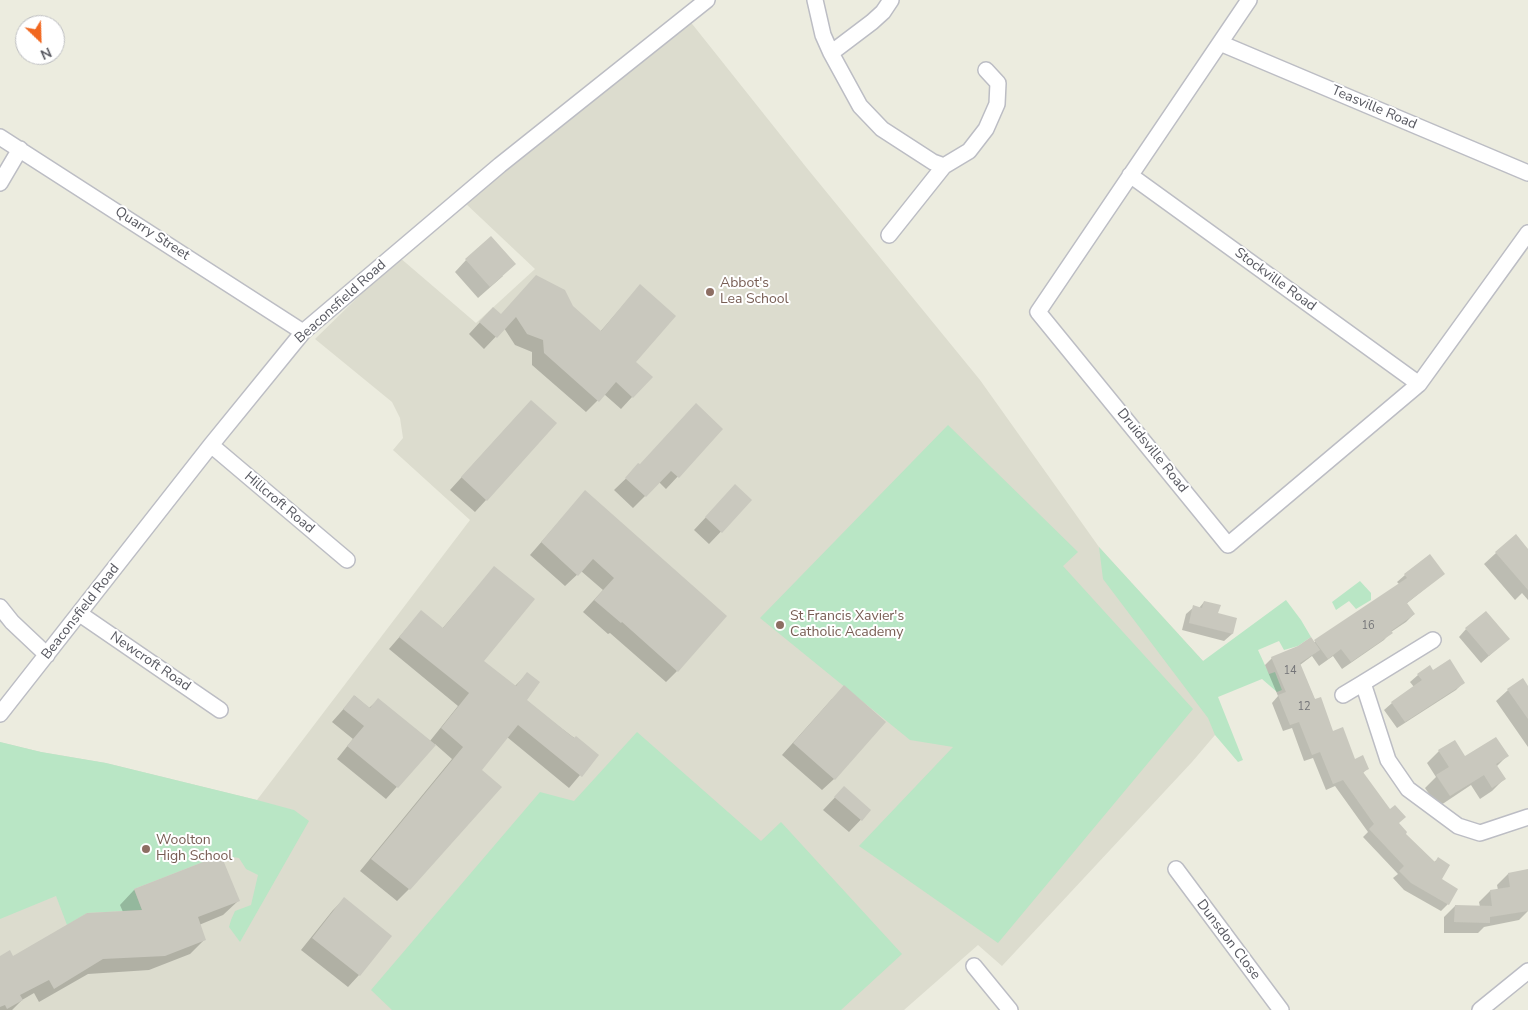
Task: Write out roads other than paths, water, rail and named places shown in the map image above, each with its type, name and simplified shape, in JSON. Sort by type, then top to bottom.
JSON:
[{"type":"street","name":"Beaconsfield Road","points":[[0,714],[211,445],[303,332],[500,165],[707,0]]},
{"type":"street","points":[[815,0],[823,35],[860,106],[882,129],[908,148],[944,166]]},
{"type":"street","points":[[831,53],[872,22],[883,12],[891,0]]},
{"type":"street","name":"Druidsville Road","points":[[1249,0],[1038,312],[1228,545],[1420,384],[1528,232]]},
{"type":"street","name":"Teasville Road","points":[[1220,43],[1528,173]]},
{"type":"street","points":[[889,235],[944,166],[969,151],[986,129],[997,104],[998,83],[986,70]]},
{"type":"street","name":"Quarry Street","points":[[0,137],[303,332]]},
{"type":"street","points":[[0,183],[20,149]]},
{"type":"street","name":"Stockville Road","points":[[1130,175],[1420,384]]},
{"type":"street","name":"Hillcroft Road","points":[[211,445],[347,560]]},
{"type":"street","points":[[0,607],[12,622],[47,654]]},
{"type":"street","name":"Newcroft Road","points":[[80,614],[220,710]]},
{"type":"street","points":[[1343,695],[1433,640]]},
{"type":"street","points":[[1363,683],[1388,760],[1408,789],[1458,826],[1480,832],[1528,816]]},
{"type":"street","name":"Dunsdon Close","points":[[1176,869],[1281,1010]]},
{"type":"street","points":[[974,966],[1010,1010]]},
{"type":"street","points":[[1480,1010],[1528,971]]},
{"type":"place","name":"Abbot's Lea School","points":[[710,292]]},
{"type":"place","name":"St Francis Xavier's Catholic Academy","points":[[780,625]]},
{"type":"place","name":"Woolton High School","points":[[146,849]]}]
